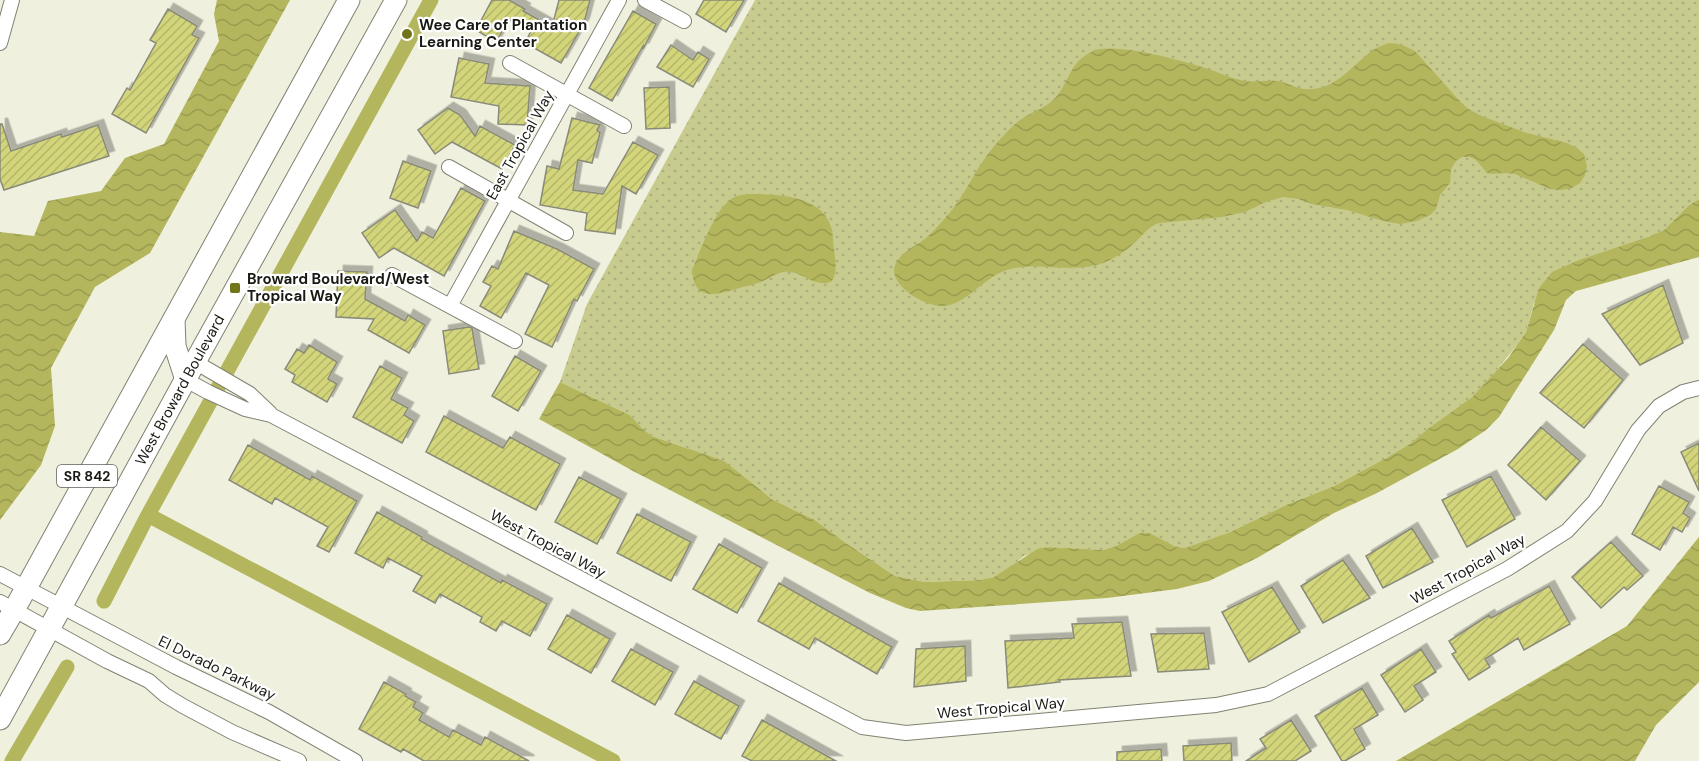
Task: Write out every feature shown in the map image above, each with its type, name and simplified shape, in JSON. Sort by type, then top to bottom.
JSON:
[{"type":"main road","name":"SR 842","points":[[0,634],[7,606],[26,588],[349,0]]},
{"type":"main road","name":"West Broward Boulevard","points":[[0,719],[396,0]]},
{"type":"main road","points":[[174,318],[176,346],[190,371]]},
{"type":"street","points":[[0,43],[12,0]]},
{"type":"street","name":"East Tropical Way","points":[[450,306],[619,0]]},
{"type":"street","points":[[645,0],[684,21]]},
{"type":"street","points":[[510,63],[624,126]]},
{"type":"street","points":[[449,167],[566,232]]},
{"type":"street","points":[[392,275],[515,341]]},
{"type":"street","name":"West Tropical Way","points":[[190,371],[217,376],[232,384],[250,394],[271,415]]},
{"type":"street","name":"West Tropical Way","points":[[190,371],[208,392],[245,409],[271,415],[862,727],[906,733],[1216,705],[1268,694],[1507,569],[1568,531],[1595,501],[1638,430],[1659,406],[1683,392],[1699,388]]},
{"type":"street","name":"El Dorado Parkway","points":[[0,574],[176,667],[269,712],[355,761]]},
{"type":"street","points":[[7,606],[107,661],[149,681],[165,695],[183,706],[232,732],[299,761]]},
{"type":"shaded area","points":[[755,0],[1699,0],[1699,199],[1689,205],[1664,230],[1534,303],[1526,332],[1491,377],[1472,397],[1408,445],[1334,486],[1286,505],[1228,533],[1185,548],[1139,533],[1116,546],[1103,550],[1049,547],[1024,556],[994,577],[980,580],[925,582],[895,576],[815,520],[773,500],[755,487],[687,448],[652,436],[630,415],[560,382],[587,304]]},
{"type":"water","points":[[217,0],[290,0],[150,253],[95,287],[51,368],[55,426],[41,465],[0,520],[0,232],[34,236],[48,201],[101,191],[125,158],[164,144],[219,41],[214,14]]},
{"type":"water","points":[[1388,43],[1402,45],[1415,51],[1467,108],[1479,115],[1577,148],[1584,154],[1587,166],[1580,183],[1572,188],[1550,189],[1515,174],[1487,173],[1476,160],[1462,157],[1451,169],[1450,183],[1440,195],[1436,209],[1430,215],[1417,221],[1400,224],[1383,221],[1347,210],[1283,197],[1245,212],[1222,217],[1159,223],[1151,227],[1120,254],[1096,265],[1070,268],[1032,266],[1007,270],[991,278],[959,301],[943,306],[936,306],[912,296],[895,277],[894,270],[898,260],[926,238],[951,211],[998,141],[1024,117],[1052,101],[1061,91],[1074,66],[1085,55],[1093,51],[1130,50],[1163,56],[1240,80],[1274,81],[1302,89],[1312,89],[1333,83],[1372,51]]},
{"type":"water","points":[[747,194],[797,198],[819,209],[827,218],[832,230],[836,265],[832,281],[820,283],[796,273],[784,272],[760,282],[712,294],[696,287],[692,270],[718,214],[723,206],[733,198]]},
{"type":"water","points":[[1699,199],[1699,257],[1576,291],[1566,300],[1554,330],[1499,417],[1486,430],[1458,449],[1377,493],[1334,513],[1257,558],[1209,581],[1177,589],[1107,598],[920,611],[906,608],[870,593],[633,471],[539,419],[560,382],[630,415],[652,436],[724,461],[773,500],[815,520],[895,576],[925,582],[980,580],[994,577],[1037,549],[1049,547],[1103,550],[1116,546],[1139,533],[1149,533],[1174,546],[1185,548],[1228,533],[1286,505],[1334,486],[1408,445],[1472,397],[1508,358],[1526,332],[1539,288],[1552,272],[1664,230],[1689,205]]},
{"type":"water","points":[[1699,537],[1699,682],[1656,725],[1635,761],[1396,761],[1627,626]]},
{"type":"building","points":[[492,0],[509,0],[525,9],[523,11],[552,27],[559,0],[590,0],[584,23],[561,63],[525,43],[531,31],[509,19],[496,42],[476,30]]},
{"type":"building","points":[[704,0],[744,0],[726,32],[696,14]]},
{"type":"building","points":[[168,9],[197,26],[192,35],[199,38],[146,133],[112,114],[127,88],[130,90],[156,43],[150,40]]},
{"type":"building","points":[[633,11],[656,24],[612,101],[589,88]]},
{"type":"building","points":[[671,45],[693,60],[698,52],[709,59],[693,87],[657,67]]},
{"type":"building","points":[[459,58],[489,64],[485,83],[530,86],[527,125],[498,124],[499,106],[451,97]]},
{"type":"building","points":[[669,87],[670,128],[646,129],[644,88]]},
{"type":"building","points":[[448,108],[460,115],[475,136],[480,126],[515,145],[502,169],[452,142],[435,154],[418,130]]},
{"type":"building","points":[[572,118],[600,125],[597,130],[600,133],[592,163],[578,160],[573,190],[603,194],[633,142],[658,155],[636,194],[622,186],[615,234],[585,230],[587,213],[540,205],[547,166],[559,169]]},
{"type":"building","points":[[0,124],[2,124],[11,151],[61,134],[62,137],[98,125],[109,156],[4,190],[0,179]]},
{"type":"building","points":[[403,161],[431,171],[418,208],[390,198]]},
{"type":"building","points":[[461,188],[485,201],[444,276],[394,248],[379,258],[362,233],[395,210],[417,241],[422,232],[433,238]]},
{"type":"building","points":[[514,231],[557,249],[594,269],[577,301],[574,299],[552,347],[525,334],[549,285],[526,273],[501,318],[480,306],[491,286],[483,282],[492,266],[498,269]]},
{"type":"building","points":[[338,271],[367,272],[365,299],[405,321],[408,315],[425,325],[409,353],[368,330],[374,319],[336,317]]},
{"type":"building","points":[[1663,285],[1683,343],[1640,365],[1602,314]]},
{"type":"building","points":[[472,328],[479,369],[449,374],[443,331]]},
{"type":"building","points":[[1583,344],[1623,380],[1584,428],[1540,393]]},
{"type":"building","points":[[309,345],[337,362],[328,379],[337,384],[327,402],[292,382],[295,375],[285,369],[297,349],[304,353]]},
{"type":"building","points":[[515,356],[541,371],[518,411],[492,396]]},
{"type":"building","points":[[380,366],[402,378],[391,399],[408,408],[404,415],[414,421],[402,443],[353,417]]},
{"type":"building","points":[[444,416],[503,448],[510,437],[560,464],[536,510],[426,452]]},
{"type":"building","points":[[1541,427],[1580,461],[1546,500],[1508,465]]},
{"type":"building","points":[[1699,443],[1699,491],[1681,452]]},
{"type":"building","points":[[248,445],[310,480],[312,476],[357,501],[329,552],[317,546],[328,527],[275,498],[272,504],[229,480]]},
{"type":"building","points":[[1491,476],[1515,519],[1467,547],[1442,500]]},
{"type":"building","points":[[579,477],[621,499],[597,544],[555,522]]},
{"type":"building","points":[[1659,486],[1689,502],[1683,513],[1690,518],[1682,532],[1673,527],[1660,550],[1632,534]]},
{"type":"building","points":[[377,512],[501,583],[502,580],[547,604],[530,636],[502,621],[496,631],[480,622],[482,617],[440,594],[435,603],[413,591],[422,576],[388,558],[383,568],[355,553]]},
{"type":"building","points":[[637,514],[691,542],[671,581],[617,553]]},
{"type":"building","points":[[1412,528],[1433,562],[1383,588],[1366,556]]},
{"type":"building","points":[[1611,542],[1643,576],[1627,590],[1624,587],[1601,608],[1572,577]]},
{"type":"building","points":[[719,544],[762,568],[737,613],[693,589]]},
{"type":"building","points":[[1343,560],[1370,598],[1323,623],[1301,586]]},
{"type":"building","points":[[779,583],[892,647],[877,674],[815,638],[809,649],[758,621]]},
{"type":"building","points":[[1549,586],[1570,624],[1524,650],[1518,638],[1485,659],[1490,667],[1469,680],[1452,654],[1456,652],[1449,641],[1489,615],[1491,618]]},
{"type":"building","points":[[1272,587],[1300,632],[1249,662],[1222,612]]},
{"type":"building","points":[[567,615],[610,639],[591,673],[548,649]]},
{"type":"building","points":[[1122,622],[1131,676],[1059,680],[1060,682],[1008,688],[1005,641],[1074,638],[1072,624]]},
{"type":"building","points":[[1204,633],[1209,669],[1158,672],[1151,634]]},
{"type":"building","points":[[965,646],[966,681],[914,687],[916,649]]},
{"type":"building","points":[[631,649],[673,672],[655,705],[612,681]]},
{"type":"building","points":[[1421,649],[1436,672],[1414,686],[1423,700],[1405,712],[1381,675]]},
{"type":"building","points":[[694,681],[739,706],[721,739],[675,714]]},
{"type":"building","points":[[384,682],[416,702],[413,707],[423,713],[419,720],[449,737],[453,730],[481,745],[485,737],[529,761],[424,761],[403,749],[401,752],[359,729]]},
{"type":"building","points":[[1362,688],[1378,715],[1354,729],[1365,749],[1342,761],[1315,716]]},
{"type":"building","points":[[762,720],[836,761],[752,761],[742,756]]},
{"type":"building","points":[[1291,720],[1311,751],[1295,761],[1246,761],[1266,748],[1260,739]]},
{"type":"building","points":[[1231,743],[1232,761],[1184,761],[1183,746]]},
{"type":"building","points":[[1161,749],[1162,761],[1117,761],[1117,752]]},
{"type":"waterway","points":[[104,601],[148,515],[431,0]]},
{"type":"waterway","points":[[148,515],[613,761]]},
{"type":"waterway","points":[[12,761],[67,667]]},
{"type":"place","name":"Wee Care of Plantation Learning Center","points":[[407,34]]},
{"type":"place","name":"Broward Boulevard/West Tropical Way","points":[[235,288]]}]
